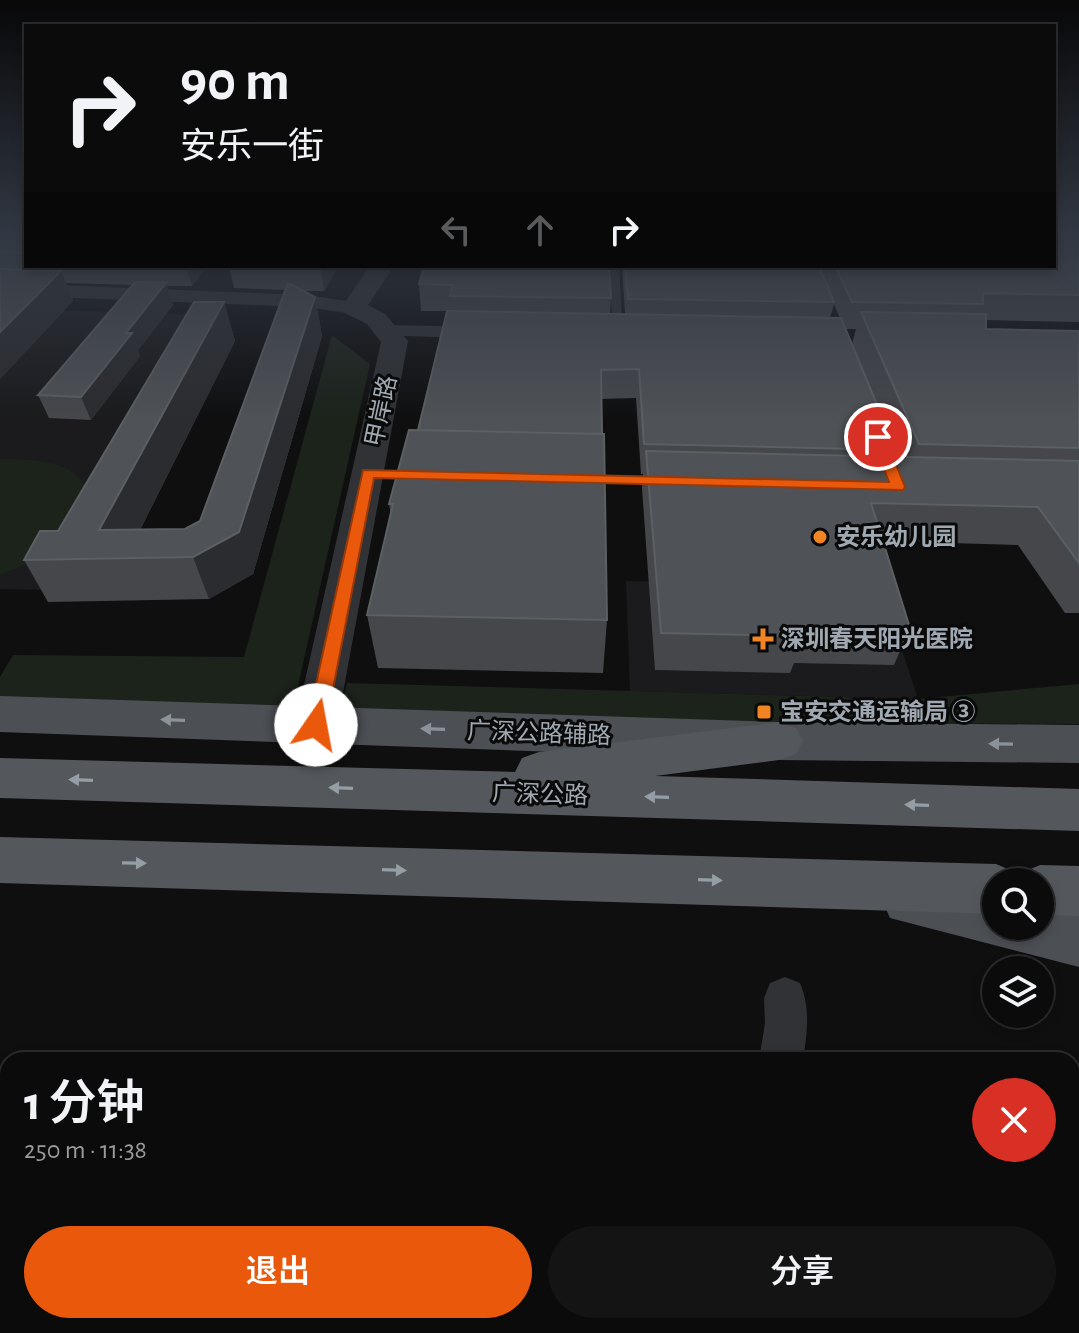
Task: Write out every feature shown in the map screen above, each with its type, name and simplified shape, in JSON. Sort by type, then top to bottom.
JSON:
[{"type":"highway","points":[[404,790],[779,741]]},
{"type":"highway","name":"广深公路","points":[[0,778],[1079,810]]},
{"type":"highway","points":[[0,860],[982,889]]},
{"type":"highway","points":[[1054,890],[1079,891]]},
{"type":"main road","name":"广深公路辅路","points":[[0,714],[779,741],[1079,744]]},
{"type":"main road","points":[[845,884],[982,917]]},
{"type":"main road","points":[[1054,934],[1079,940]]},
{"type":"street","points":[[158,295],[306,301],[354,308],[376,319],[389,331],[511,333]]},
{"type":"street","points":[[354,308],[363,295]]},
{"type":"street","name":"甲岸路","points":[[316,725],[395,341],[389,331]]},
{"type":"street","points":[[782,1052],[787,1023],[785,998]]},
{"type":"lane","points":[[616,295],[618,335]]},
{"type":"lane","points":[[368,474],[430,475]]},
{"type":"lane","points":[[571,479],[680,481]]},
{"type":"shaded area","points":[[0,308],[197,315],[48,590],[0,589]]},
{"type":"shaded area","points":[[332,335],[370,364],[293,708],[0,700],[0,677],[13,655],[244,657]]},
{"type":"shaded area","points":[[0,459],[42,461],[67,469],[78,476],[86,487],[90,501],[38,559],[0,575]]},
{"type":"shaded area","name":"深圳春天阳光医院","points":[[626,581],[881,586],[918,699],[630,691]]},
{"type":"shaded area","points":[[347,683],[918,699],[1079,684],[1079,724],[768,723],[340,711]]},
{"type":"building","points":[[0,295],[37,295],[0,332]]},
{"type":"building","points":[[124,295],[156,295],[126,333],[132,333],[81,397],[38,395]]},
{"type":"building","points":[[283,295],[312,295],[315,297],[239,532],[193,557],[24,560],[40,531],[58,531],[194,302],[224,302],[99,530],[185,529],[200,521]]},
{"type":"building","points":[[611,295],[611,298],[450,296]]},
{"type":"building","points":[[628,295],[831,295],[834,302],[628,299]]},
{"type":"building","points":[[849,295],[983,295],[983,304],[852,302]]},
{"type":"building","points":[[447,311],[841,318],[896,450],[644,444],[639,369],[601,370],[602,434],[418,430]]},
{"type":"building","points":[[861,312],[986,314],[986,329],[1079,331],[1079,448],[919,444]]},
{"type":"building","points":[[409,430],[604,434],[607,620],[367,615],[393,504],[389,504]]},
{"type":"building","points":[[646,451],[1079,461],[1079,563],[1038,507],[871,503],[910,628],[800,625],[802,636],[661,633]]},
{"type":"place","name":"安乐幼儿园","points":[[820,537]]},
{"type":"place","name":"深圳春天阳光医院","points":[[763,639]]},
{"type":"place","name":"宝安交通运输局 ③","points":[[764,712]]},
{"type":"route","points":[[316,725],[368,474],[898,487],[878,437]]}]
